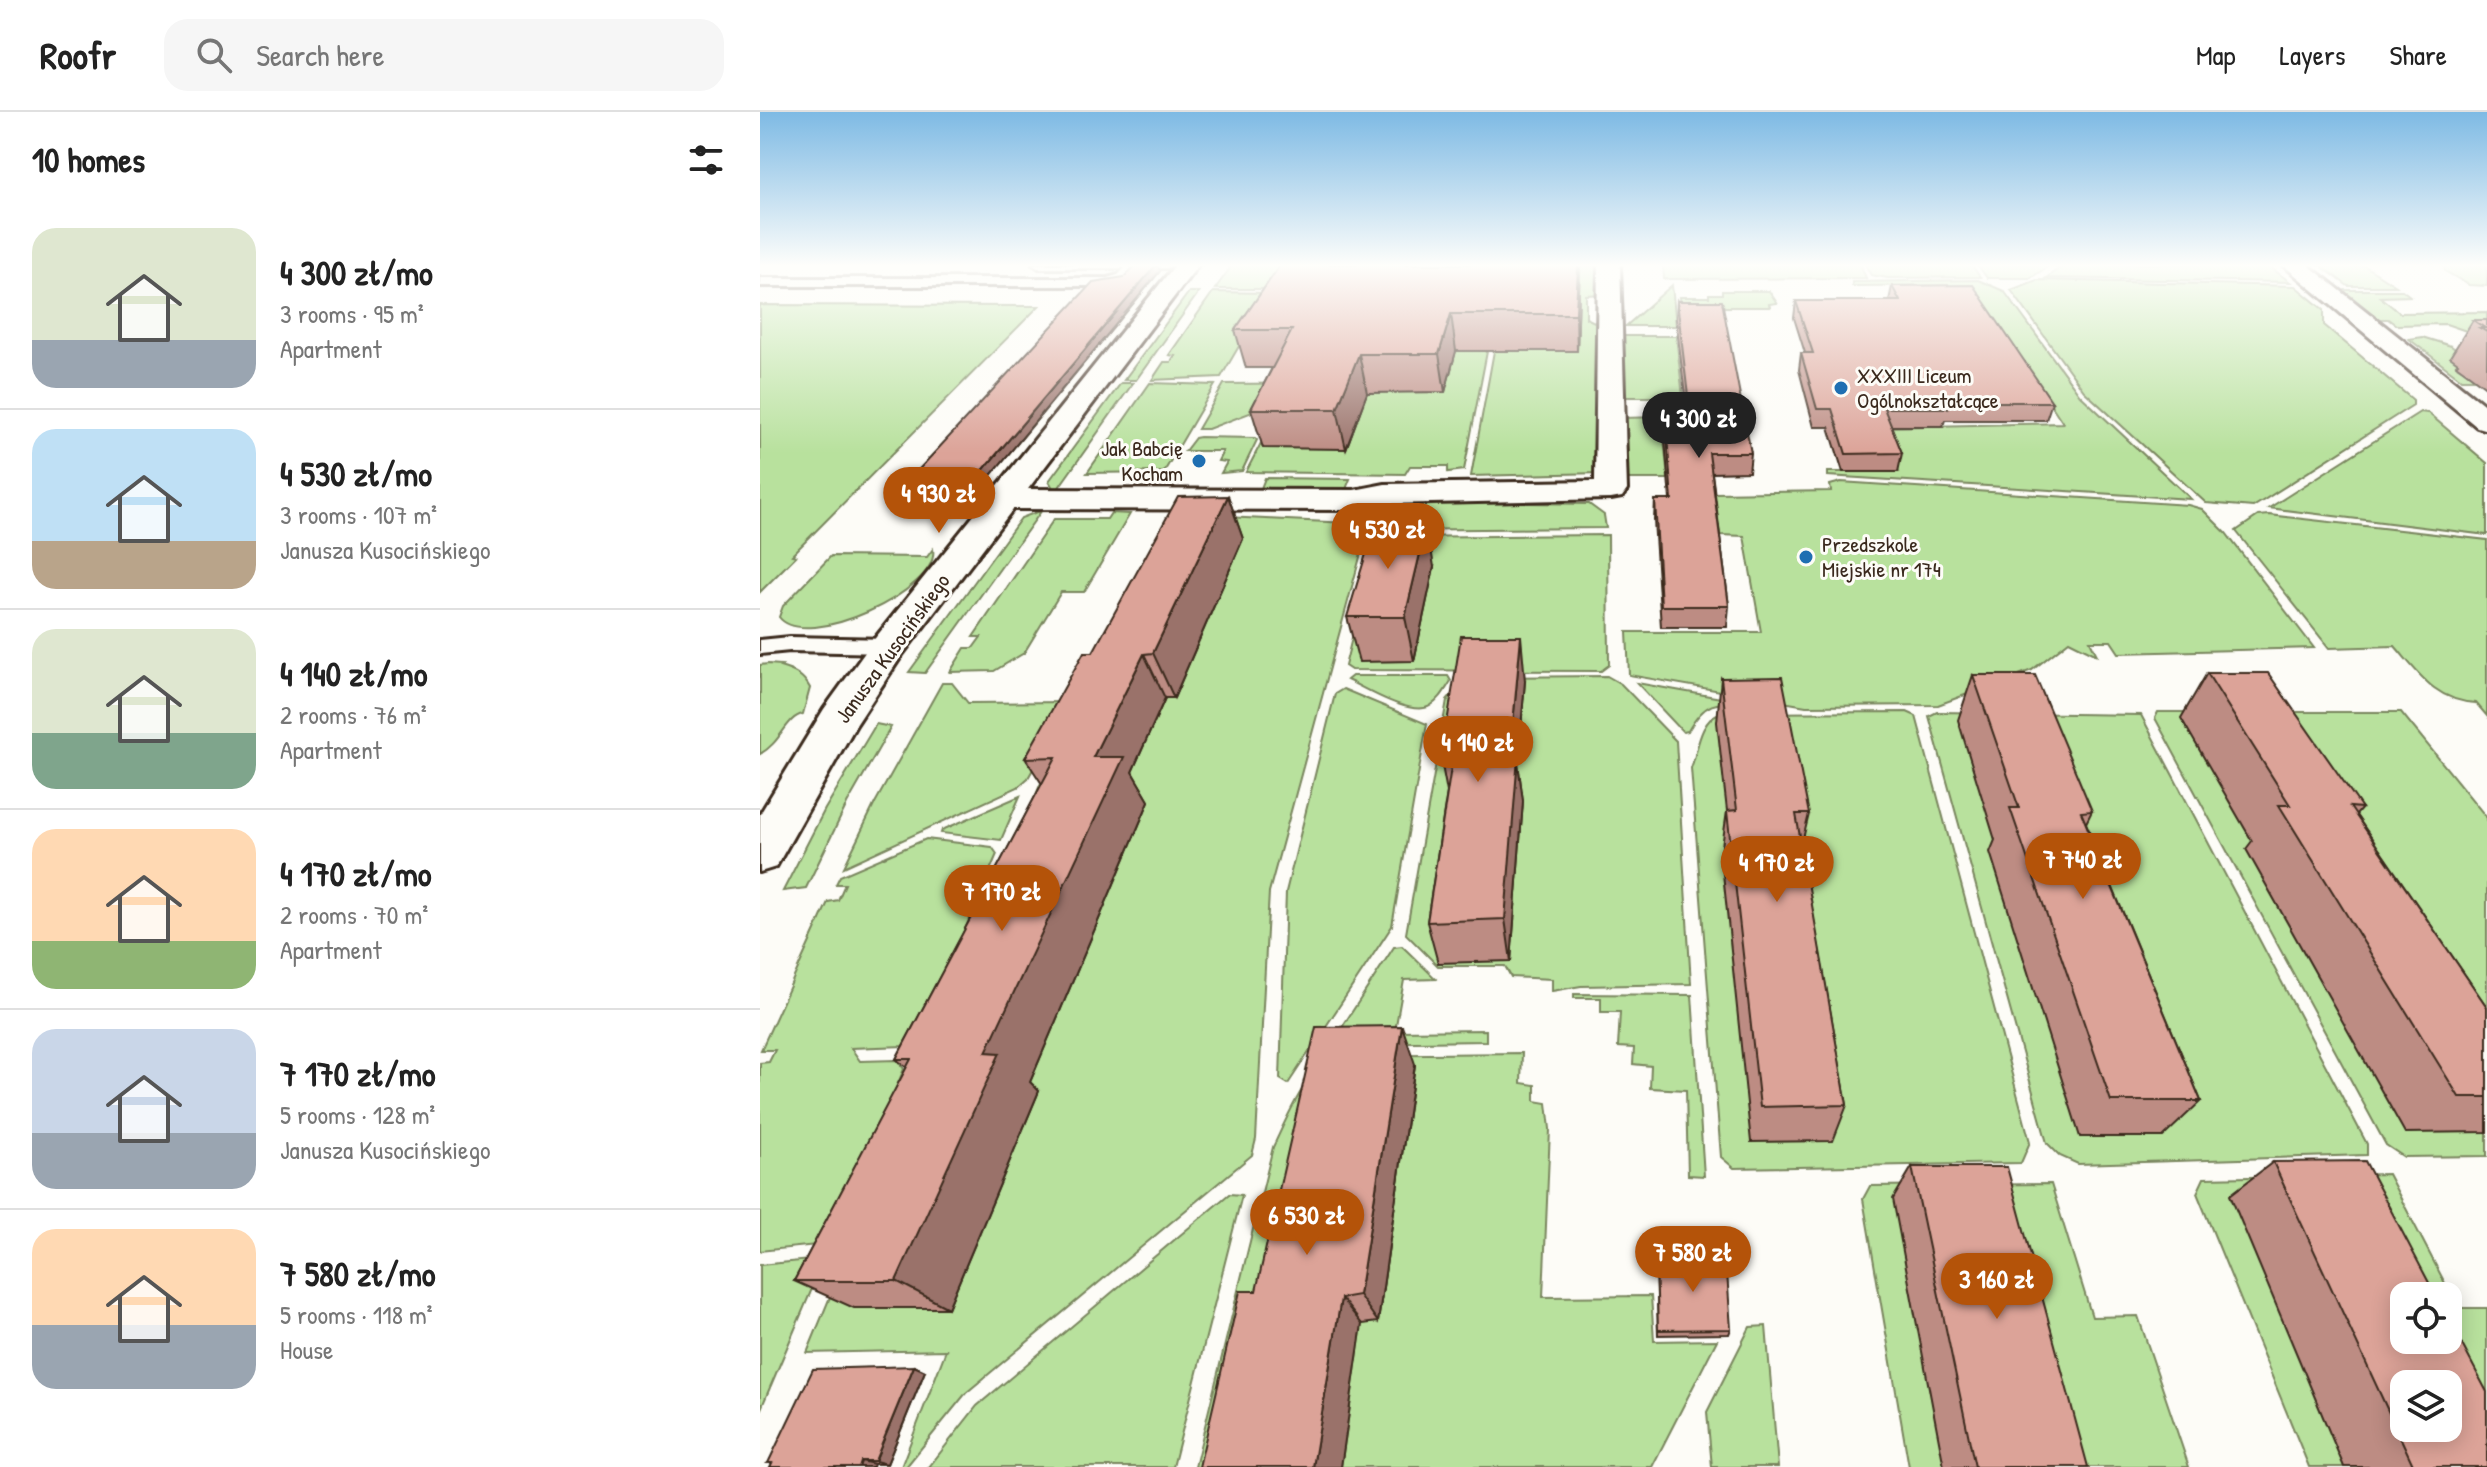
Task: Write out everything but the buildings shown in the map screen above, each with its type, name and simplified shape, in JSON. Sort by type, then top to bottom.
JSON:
[{"type":"street","name":"Janusza Kusocińskiego","points":[[760,854],[832,730],[889,646],[1138,327]]},
{"type":"street","points":[[1004,499],[1354,500],[1385,494],[1611,490],[1610,327]]},
{"type":"street","points":[[2371,327],[2487,421]]},
{"type":"lane","points":[[760,647],[790,644],[889,646]]},
{"type":"green space","points":[[760,327],[1018,327],[792,555],[796,556],[760,592]]},
{"type":"green space","points":[[1163,327],[1174,327],[1136,380],[1124,380]]},
{"type":"green space","points":[[1188,327],[1250,327],[1221,377],[1152,380],[1164,362],[1171,362],[1175,356],[1169,355]]},
{"type":"green space","points":[[1411,327],[1492,327],[1464,470],[1448,472],[1448,466],[1410,466],[1405,474],[1246,472],[1272,422]]},
{"type":"green space","points":[[1498,327],[1603,327],[1602,473],[1471,476]]},
{"type":"green space","points":[[2001,327],[2030,327],[2080,395],[2191,499],[1828,476],[1828,472],[1899,472],[1882,427],[2063,423]]},
{"type":"green space","points":[[2038,327],[2327,327],[2413,400],[2413,405],[2253,507],[2206,503],[2084,391]]},
{"type":"green space","points":[[2455,327],[2487,327],[2487,338]]},
{"type":"green space","points":[[1620,336],[1676,336],[1683,397],[1619,397]]},
{"type":"green space","points":[[2422,337],[2451,346],[2466,357],[2451,357],[2461,365],[2458,367],[2479,379],[2461,379],[2409,339]]},
{"type":"green space","points":[[1121,383],[1133,383],[1057,490],[1053,488],[1049,481]]},
{"type":"green space","points":[[1150,383],[1215,385],[1164,472],[1087,473]]},
{"type":"green space","points":[[1328,383],[1208,429],[1198,429],[1224,384]]},
{"type":"green space","points":[[2420,412],[2428,413],[2487,463],[2487,535],[2269,508]]},
{"type":"green space","points":[[1662,417],[1668,479],[1625,479],[1621,418]]},
{"type":"green space","points":[[1195,438],[1257,440],[1242,471],[1221,473],[1227,462],[1218,461],[1223,451],[1185,451]]},
{"type":"green space","points":[[1265,478],[1350,479],[1346,489],[1260,491]]},
{"type":"green space","points":[[1841,482],[2188,505],[2202,509],[2226,533],[2314,648],[2119,653],[2111,641],[2090,641],[2097,655],[2069,641],[2032,670],[1938,705],[1806,706],[1629,675],[1627,632],[1761,632],[1744,536],[1720,535],[1715,493],[1831,491],[1830,485]]},
{"type":"green space","points":[[1387,503],[1589,504],[1604,515],[1606,528],[1377,530]]},
{"type":"green space","points":[[1042,510],[925,673],[909,672],[1021,518]]},
{"type":"green space","points":[[1111,513],[1130,514],[1084,592],[1061,592],[1024,653],[994,671],[950,672],[965,648],[973,648],[981,637],[973,637],[1054,519],[1107,519]]},
{"type":"green space","points":[[1184,515],[1369,524],[1269,892],[1256,1139],[1252,1155],[966,1393],[906,1467],[901,1467],[946,1350],[807,1353],[1040,785],[1114,652]]},
{"type":"green space","points":[[2258,516],[2487,540],[2487,716],[2476,703],[2462,701],[2439,691],[2395,646],[2329,648],[2236,531]]},
{"type":"green space","points":[[1608,535],[1609,665],[1601,671],[1351,670],[1345,666],[1377,537]]},
{"type":"green space","points":[[933,549],[930,565],[916,582],[869,612],[815,627],[793,626],[779,617],[783,606],[831,556],[927,557]]},
{"type":"green space","points":[[760,665],[782,665],[780,667],[794,672],[810,688],[803,714],[792,720],[773,744],[760,754]]},
{"type":"green space","points":[[1352,676],[1448,676],[1451,681],[1430,706],[1412,708],[1347,680]]},
{"type":"green space","points":[[1607,676],[1621,684],[1676,741],[1691,984],[1581,986],[1552,991],[1552,979],[1511,977],[1505,966],[1438,966],[1406,934],[1447,700],[1466,677]]},
{"type":"green space","points":[[942,683],[952,683],[968,703],[1071,702],[1028,778],[1018,787],[844,867],[875,803]]},
{"type":"green space","points":[[1637,683],[1760,705],[1726,703],[1710,706],[1688,731],[1683,732]]},
{"type":"green space","points":[[1343,689],[1427,724],[1392,926],[1288,1084],[1280,1079],[1286,892],[1335,694]]},
{"type":"green space","points":[[1907,712],[1916,716],[2030,1142],[2021,1163],[1734,1168],[1721,1157],[1691,768],[1700,737],[1707,723],[1719,713]]},
{"type":"green space","points":[[1937,712],[2141,715],[2367,1144],[2367,1155],[2078,1164],[2060,1156],[2047,1143],[1929,716]]},
{"type":"green space","points":[[2158,712],[2401,712],[2487,818],[2487,1156],[2404,1157],[2386,1145],[2155,718]]},
{"type":"green space","points":[[876,724],[891,727],[847,804],[806,888],[783,891],[825,809]]},
{"type":"green space","points":[[1020,796],[1001,840],[941,833],[942,830]]},
{"type":"green space","points":[[926,839],[992,847],[997,854],[919,1037],[905,1046],[851,1048],[860,1061],[897,1060],[904,1069],[834,1237],[826,1244],[760,1251],[760,1063],[769,1062],[775,1050],[761,1050],[828,902],[838,900],[845,884],[836,884],[840,876]]},
{"type":"green space","points":[[1402,946],[1436,979],[1404,980],[1395,1031],[1486,1030],[1486,1041],[1344,1043],[1337,1035],[1394,947]]},
{"type":"green space","points":[[1574,994],[1692,995],[1704,1176],[1688,1175],[1686,1090],[1650,1088],[1651,1066],[1633,1064],[1634,1048],[1618,1047],[1620,1012],[1601,1012],[1601,998],[1574,998]]},
{"type":"green space","points":[[1522,1053],[1521,1083],[1535,1085],[1535,1101],[1547,1103],[1550,1129],[1543,1297],[1651,1296],[1654,1341],[1717,1340],[1652,1467],[1341,1467],[1362,1324],[1378,1321],[1415,1065],[1237,1467],[1195,1467],[1273,1147],[1314,1073],[1333,1055]]},
{"type":"green space","points":[[2388,1174],[2444,1282],[2390,1282],[2390,1354],[2462,1354],[2462,1308],[2487,1308],[2487,1467],[2309,1467],[2197,1193],[2204,1178]]},
{"type":"green space","points":[[2051,1184],[2092,1317],[2138,1316],[2189,1467],[1909,1467],[1863,1199],[1870,1186]]},
{"type":"green space","points":[[1229,1194],[1242,1195],[1173,1467],[929,1467],[977,1406]]},
{"type":"green space","points":[[820,1259],[823,1263],[760,1411],[760,1265]]},
{"type":"green space","points":[[1766,1326],[1778,1467],[1712,1467],[1707,1412],[1750,1327]]},
{"type":"place","name":"XXXIII Liceum Ogólnokształcące","points":[[1841,388]]},
{"type":"place","name":"Jak Babcię Kocham","points":[[1199,461]]},
{"type":"place","name":"Przedszkole Miejskie nr 174","points":[[1806,557]]}]
